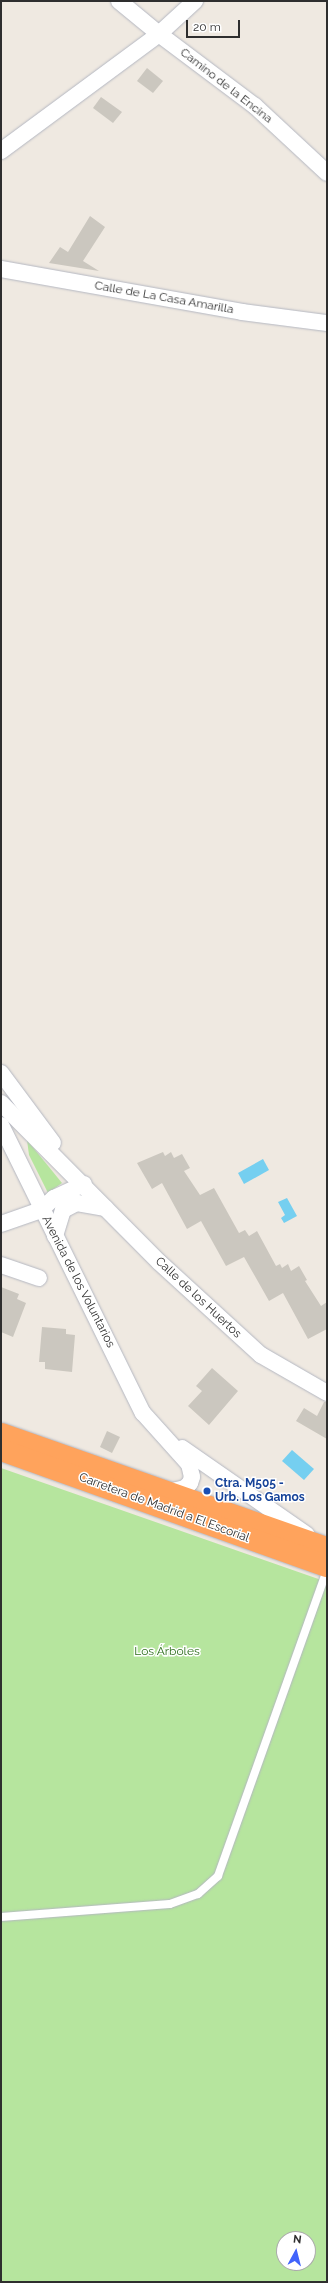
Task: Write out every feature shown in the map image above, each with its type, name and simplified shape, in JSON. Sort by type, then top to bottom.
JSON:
[{"type":"highway","name":"Carretera de Madrid a El Escorial","points":[[1,1434],[169,1492],[326,1554]]},
{"type":"highway","name":"Carretera de Madrid a El Escorial","points":[[1,1450],[326,1554]]},
{"type":"street","name":"Camino de la Encina","points":[[119,1],[159,34],[256,106],[327,173]]},
{"type":"street","points":[[1,151],[159,34],[195,1]]},
{"type":"street","name":"Calle de La Casa Amarilla","points":[[1,269],[242,312],[327,323]]},
{"type":"street","name":"Calle de los Huertos","points":[[1,1073],[84,1184]]},
{"type":"street","name":"Calle de los Huertos","points":[[1,1103],[84,1184],[159,1262],[261,1355],[327,1393]]},
{"type":"street","name":"Avenida de los Voluntarios","points":[[1,1125],[41,1210],[143,1413],[184,1458],[191,1470],[192,1477],[185,1488],[169,1492]]},
{"type":"street","points":[[1,1224],[41,1210],[54,1198],[84,1184]]},
{"type":"street","points":[[55,1236],[64,1210],[77,1203],[106,1208]]},
{"type":"street","points":[[1,1265],[39,1278]]},
{"type":"street","name":"Avenida de los Voluntarios","points":[[161,1434],[326,1554]]},
{"type":"lane","points":[[1,1917],[170,1904],[198,1894],[218,1876],[327,1570]]},
{"type":"green space","points":[[27,1140],[62,1183],[48,1193],[29,1155]]},
{"type":"green space","name":"Los Árboles","points":[[1,1468],[327,1582],[327,2282],[1,2282]]},
{"type":"water","points":[[263,1159],[269,1170],[244,1184],[238,1173]]},
{"type":"water","points":[[287,1198],[297,1216],[284,1223],[281,1218],[285,1215],[278,1202]]},
{"type":"water","points":[[292,1450],[314,1469],[304,1480],[282,1461]]},
{"type":"building","points":[[147,68],[163,81],[153,93],[137,81]]},
{"type":"building","points":[[101,97],[122,112],[113,123],[93,108]]},
{"type":"building","points":[[90,216],[105,227],[83,261],[99,271],[49,263],[60,247],[68,252]]},
{"type":"building","points":[[163,1152],[165,1156],[171,1152],[174,1158],[182,1154],[190,1168],[184,1171],[200,1195],[214,1188],[239,1233],[245,1230],[249,1236],[257,1231],[276,1266],[280,1264],[282,1268],[288,1264],[291,1271],[299,1266],[307,1280],[305,1281],[321,1306],[327,1302],[327,1329],[308,1339],[283,1293],[269,1301],[244,1257],[226,1266],[201,1221],[187,1229],[162,1183],[152,1189],[137,1163]]},
{"type":"building","points":[[1,1287],[19,1294],[17,1299],[26,1303],[13,1337],[1,1332]]},
{"type":"building","points":[[42,1327],[66,1329],[66,1334],[75,1335],[72,1372],[45,1369],[45,1362],[39,1362]]},
{"type":"building","points":[[212,1368],[238,1391],[209,1425],[188,1406],[202,1391],[196,1386]]},
{"type":"building","points":[[324,1402],[327,1402],[327,1439],[296,1421],[304,1408],[317,1416]]},
{"type":"building","points":[[107,1431],[120,1437],[112,1453],[100,1447]]},
{"type":"place","name":"Ctra. M505 - Urb. Los Gamos","points":[[207,1491]]}]
